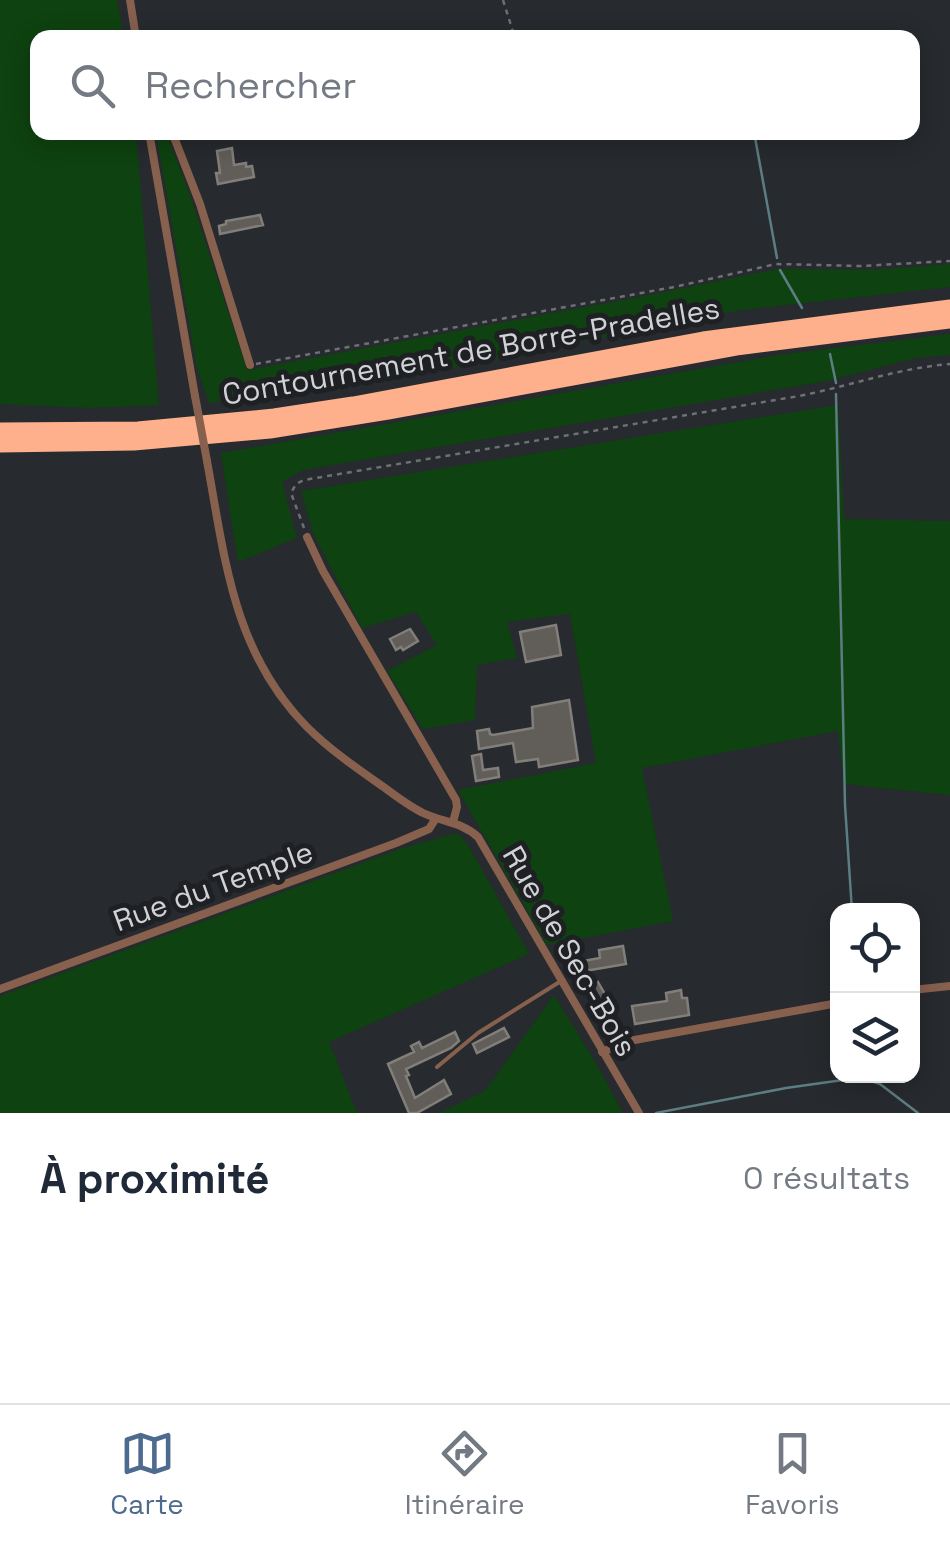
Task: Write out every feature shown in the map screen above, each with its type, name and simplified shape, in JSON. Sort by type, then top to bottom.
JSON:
[{"type":"highway","name":"Contournement de Borre-Pradelles","points":[[0,430],[138,428],[274,416],[703,338],[950,306]]},
{"type":"highway","points":[[0,444],[134,443],[270,431],[736,348],[950,321]]},
{"type":"street","points":[[130,0],[135,30]]},
{"type":"street","name":"Rue de Sec-Bois","points":[[150,140],[236,607],[266,675],[321,740],[406,803],[466,827],[480,840],[639,1113]]},
{"type":"street","points":[[175,140],[200,204],[250,365]]},
{"type":"street","points":[[307,536],[347,614],[456,800],[453,822]]},
{"type":"street","name":"Rue du Temple","points":[[0,989],[386,847],[429,829],[436,818]]},
{"type":"street","points":[[920,989],[950,986]]},
{"type":"street","points":[[602,1052],[647,1038],[830,1005]]},
{"type":"lane","points":[[437,1068],[478,1033],[561,980]]},
{"type":"path","points":[[503,0],[512,30]]},
{"type":"path","points":[[250,365],[661,290],[776,264],[861,266],[950,261]]},
{"type":"path","points":[[307,536],[292,493],[296,484],[304,480],[799,396],[907,369],[950,364]]},
{"type":"green space","points":[[0,0],[117,0],[123,30],[30,30],[30,140],[137,140],[159,405],[89,408],[0,404]]},
{"type":"green space","points":[[157,140],[169,140],[247,370],[777,269],[872,270],[950,264],[950,287],[741,310],[382,382],[209,403],[197,368]]},
{"type":"green space","points":[[950,334],[950,355],[916,358],[827,381],[303,470],[282,482],[297,538],[238,562],[221,453],[778,355]]},
{"type":"green space","points":[[838,405],[844,519],[950,521],[950,795],[844,784],[838,731],[642,768],[673,921],[547,945],[458,790],[596,763],[570,614],[507,622],[517,658],[477,665],[475,720],[423,729],[387,671],[437,645],[416,612],[362,628],[313,533],[301,491]]},
{"type":"green space","points":[[457,833],[467,843],[529,954],[329,1042],[357,1113],[0,1113],[0,996],[403,848]]},
{"type":"green space","points":[[554,995],[623,1113],[439,1113],[485,1091]]},
{"type":"building","points":[[232,148],[234,165],[252,166],[254,177],[218,184],[217,151]]},
{"type":"building","points":[[260,215],[263,225],[220,234],[219,226],[226,221]]},
{"type":"building","points":[[556,625],[561,655],[526,662],[520,632]]},
{"type":"building","points":[[410,629],[418,641],[396,650],[390,639]]},
{"type":"building","points":[[569,700],[578,760],[539,767],[538,759],[516,762],[513,743],[479,749],[477,731],[489,729],[493,735],[533,728],[532,707]]},
{"type":"building","points":[[481,754],[483,770],[498,768],[499,777],[476,781],[472,756]]},
{"type":"building","points":[[623,946],[626,964],[573,973],[572,963],[600,958],[599,950]]},
{"type":"building","points":[[598,982],[613,1008],[601,1015],[586,989]]},
{"type":"building","points":[[681,990],[682,998],[687,998],[689,1015],[635,1024],[632,1006],[667,1001],[666,993]]},
{"type":"building","points":[[504,1028],[509,1037],[477,1053],[473,1044]]},
{"type":"building","points":[[455,1032],[459,1041],[451,1048],[406,1069],[415,1098],[444,1080],[451,1094],[417,1113],[409,1113],[388,1064],[414,1052],[411,1046],[419,1042],[422,1048]]},
{"type":"waterway","points":[[755,140],[777,258]]},
{"type":"waterway","points":[[780,270],[802,308]]},
{"type":"waterway","points":[[830,354],[836,383]]},
{"type":"waterway","points":[[836,394],[845,805],[851,903]]},
{"type":"waterway","points":[[656,1113],[850,1079],[880,1084],[918,1113]]}]
